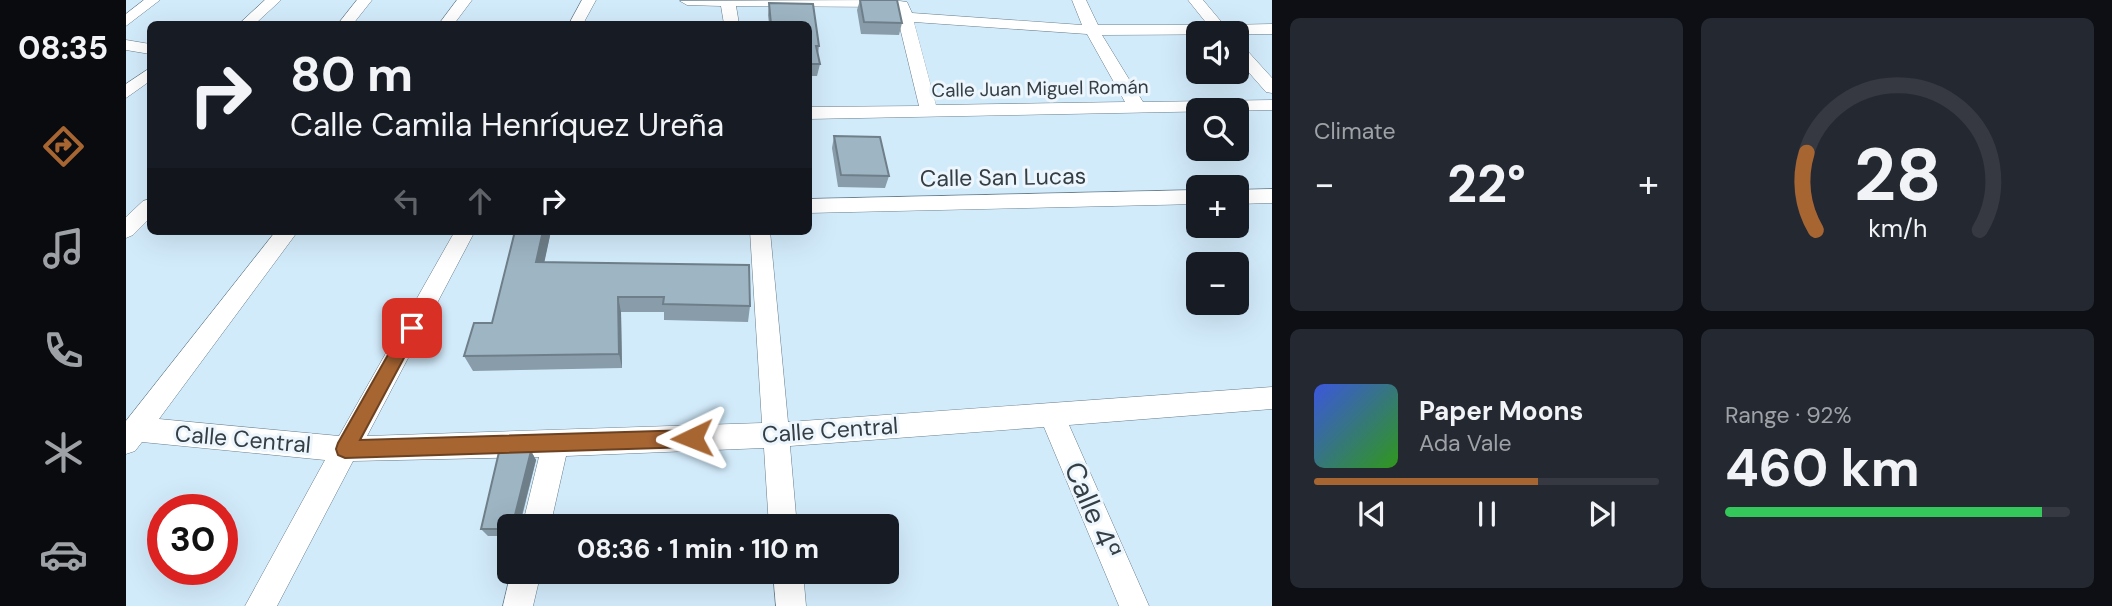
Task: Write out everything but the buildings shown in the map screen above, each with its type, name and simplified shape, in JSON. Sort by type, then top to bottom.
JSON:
[{"type":"street","points":[[126,21],[153,0]]},
{"type":"street","points":[[250,21],[274,0]]},
{"type":"street","points":[[348,21],[365,0]]},
{"type":"street","points":[[448,21],[465,0]]},
{"type":"street","points":[[578,21],[589,0]]},
{"type":"street","points":[[1079,0],[1092,30],[1137,107]]},
{"type":"street","points":[[1195,0],[1213,21]]},
{"type":"street","points":[[687,1],[902,7],[1092,30],[1186,31]]},
{"type":"street","points":[[728,1],[730,21]]},
{"type":"street","points":[[902,7],[929,111]]},
{"type":"street","points":[[1249,30],[1272,29]]},
{"type":"street","points":[[126,45],[147,48]]},
{"type":"street","points":[[1249,62],[1272,88]]},
{"type":"street","points":[[126,93],[147,76]]},
{"type":"street","name":"Calle Juan Miguel Román","points":[[812,113],[1272,105]]},
{"type":"street","points":[[1249,197],[1272,196]]},
{"type":"street","name":"Calle San Lucas","points":[[812,206],[1186,197]]},
{"type":"street","points":[[126,230],[147,209]]},
{"type":"street","points":[[131,435],[285,235]]},
{"type":"street","points":[[260,606],[463,235]]},
{"type":"street","points":[[760,235],[782,514]]},
{"type":"street","name":"Calle Central","points":[[131,435],[345,449],[555,443],[775,435],[1272,398]]},
{"type":"street","name":"Calle 4ª","points":[[1051,414],[1134,606]]},
{"type":"street","points":[[539,514],[555,443]]},
{"type":"street","points":[[518,606],[523,584]]},
{"type":"street","points":[[789,584],[791,606]]},
{"type":"route","points":[[412,328],[345,449],[692,438]]}]
